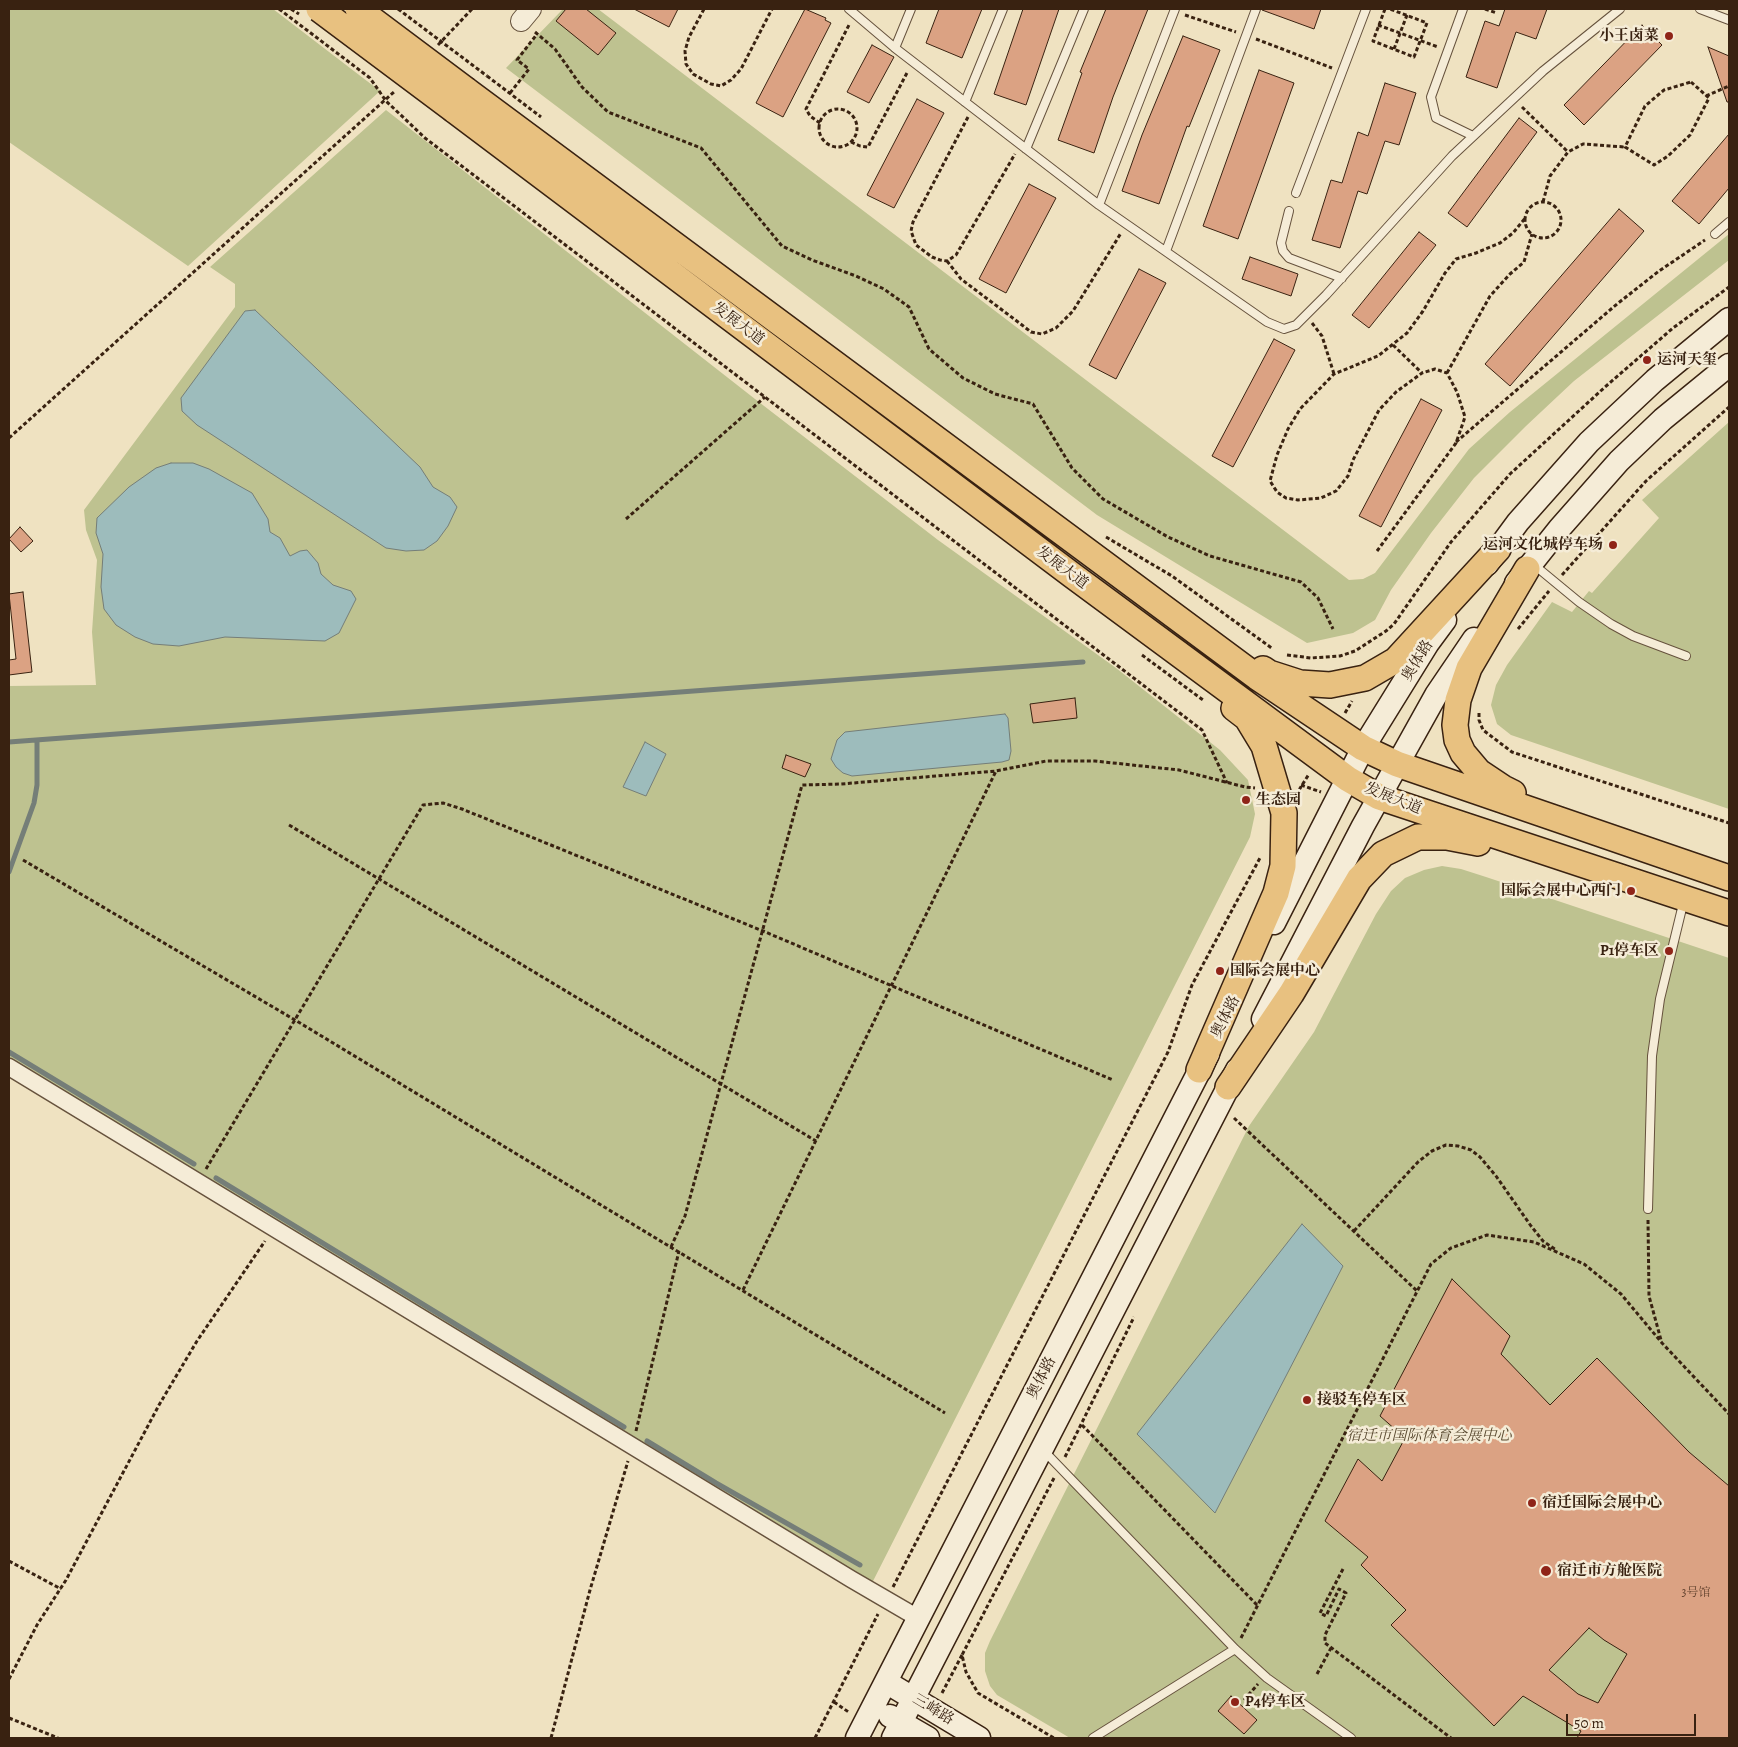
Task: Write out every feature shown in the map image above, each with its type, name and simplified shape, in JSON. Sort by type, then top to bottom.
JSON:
[{"type":"main road","points":[[319,9],[460,100]]},
{"type":"main road","points":[[358,9],[460,100]]},
{"type":"main road","name":"发展大道","points":[[460,100],[1095,544],[1257,677],[1363,748],[1397,764],[1729,878]]},
{"type":"main road","name":"发展大道","points":[[460,100],[1072,575],[1348,779],[1379,797],[1729,913]]},
{"type":"main road","name":"奥体路","points":[[858,1738],[1363,748],[1428,643],[1518,522],[1588,442],[1655,380],[1729,319]]},
{"type":"main road","points":[[897,1730],[1379,797],[1436,696],[1486,621],[1559,529],[1619,461],[1663,419],[1729,365]]},
{"type":"main road","points":[[1095,544],[1269,673],[1300,683],[1330,685],[1366,678],[1396,660],[1498,549]]},
{"type":"main road","points":[[1529,566],[1469,668],[1458,700],[1455,725],[1457,740],[1464,753],[1479,772],[1503,788],[1618,840]]},
{"type":"main road","points":[[1072,575],[1164,653],[1247,718],[1264,746],[1284,813],[1283,866],[1276,893],[1199,1070]]},
{"type":"main road","points":[[1228,1087],[1291,994],[1359,879],[1383,854],[1418,837],[1447,838],[1602,871]]},
{"type":"main road","name":"三峰路","points":[[886,1682],[979,1738]]},
{"type":"main road","name":"三峰路","points":[[874,1706],[897,1730],[928,1738]]},
{"type":"street","points":[[9,1067],[918,1618]]},
{"type":"lane","points":[[895,48],[911,9]]},
{"type":"lane","points":[[965,102],[1002,9]]},
{"type":"lane","points":[[1023,147],[1084,9]]},
{"type":"lane","points":[[1100,206],[1175,9]]},
{"type":"lane","points":[[1166,251],[1256,9]]},
{"type":"lane","points":[[1296,193],[1366,9]]},
{"type":"lane","points":[[1463,9],[1431,97],[1436,118],[1473,136]]},
{"type":"lane","points":[[852,11],[895,48],[1100,206],[1267,322],[1284,329],[1296,325],[1342,278],[1452,156],[1543,71],[1620,9]]},
{"type":"lane","points":[[1700,9],[1729,20]]},
{"type":"lane","points":[[1289,211],[1281,243],[1283,251],[1289,258],[1342,278]]},
{"type":"lane","points":[[1715,234],[1729,222]]},
{"type":"lane","points":[[1529,566],[1621,630],[1686,656]]},
{"type":"lane","points":[[1648,1209],[1652,1056],[1660,999],[1685,898]]},
{"type":"lane","points":[[1042,1450],[1235,1649],[1265,1676],[1351,1738]]},
{"type":"lane","points":[[1093,1738],[1235,1649]]},
{"type":"path","points":[[279,9],[370,78],[386,101],[425,138],[1202,730],[1227,783]]},
{"type":"path","points":[[398,9],[544,119]]},
{"type":"path","points":[[437,46],[472,9]]},
{"type":"path","points":[[704,9],[689,37],[685,51],[686,64],[693,74],[711,84],[721,86],[741,69],[772,9]]},
{"type":"path","points":[[1385,9],[1373,41],[1414,56],[1427,23],[1390,9]]},
{"type":"path","points":[[1485,9],[1497,13]]},
{"type":"path","points":[[820,122],[810,116],[806,109],[852,11]]},
{"type":"path","points":[[526,13],[537,34],[555,49],[582,87],[608,112],[701,148],[782,246],[884,289],[909,307],[929,349],[963,378],[995,394],[1033,404],[1072,468],[1103,499],[1168,536],[1210,556],[1301,582],[1318,598],[1333,629]]},
{"type":"path","points":[[1394,49],[1407,15]]},
{"type":"path","points":[[1362,19],[1448,51]]},
{"type":"path","points":[[510,93],[529,69],[517,60],[537,34]]},
{"type":"path","points":[[851,142],[860,146],[868,146],[913,62]]},
{"type":"path","points":[[1543,202],[1550,176],[1568,152],[1582,144],[1625,147],[1654,165],[1668,156],[1690,136],[1709,98],[1691,82],[1664,90],[1645,106],[1625,147]]},
{"type":"path","points":[[1706,96],[1729,86]]},
{"type":"path","points":[[9,438],[386,101],[399,87]]},
{"type":"path","points":[[1514,98],[1568,152]]},
{"type":"path","points":[[973,108],[913,222],[911,231],[916,245],[932,258],[947,260],[956,255],[1023,147]]},
{"type":"path","points":[[833,110],[845,111],[850,114],[857,124],[857,131],[851,142],[840,147],[828,145],[820,135],[820,122],[823,117],[833,110]]},
{"type":"path","points":[[1456,443],[1465,417],[1457,392],[1446,373],[1435,369],[1422,373],[1396,392],[1378,410],[1352,460],[1348,476],[1336,491],[1321,498],[1298,500],[1286,498],[1277,492],[1270,481],[1276,455],[1288,428],[1300,409],[1334,374],[1378,356],[1407,333],[1456,259],[1500,243],[1526,217],[1532,206],[1543,202],[1554,205],[1558,209],[1560,225],[1558,231],[1548,237],[1537,237],[1528,229],[1526,217]]},
{"type":"path","points":[[947,260],[961,279],[1031,332],[1042,334],[1056,328],[1073,311],[1127,224]]},
{"type":"path","points":[[1446,373],[1490,296],[1524,262],[1532,234]]},
{"type":"path","points":[[1377,551],[1456,443],[1617,304],[1659,272],[1715,234]]},
{"type":"path","points":[[1282,655],[1310,658],[1340,656],[1355,651],[1386,631],[1394,624],[1450,542],[1510,474],[1673,328],[1729,287]]},
{"type":"path","points":[[1306,314],[1322,336],[1334,374]]},
{"type":"path","points":[[1393,345],[1422,373]]},
{"type":"path","points":[[626,519],[765,397]]},
{"type":"path","points":[[1512,635],[1555,583],[1646,481],[1729,407]]},
{"type":"path","points":[[1095,544],[1172,576],[1276,651]]},
{"type":"path","points":[[1140,653],[1206,702]]},
{"type":"path","points":[[1479,707],[1479,720],[1483,730],[1512,752],[1729,823]]},
{"type":"path","points":[[671,1247],[685,1216],[802,786],[996,771],[1046,761],[1095,761],[1179,770],[1227,783],[1255,788],[1275,783]]},
{"type":"path","points":[[743,1290],[996,771]]},
{"type":"path","points":[[1284,813],[1307,777]]},
{"type":"path","points":[[198,1182],[423,804],[443,803],[471,813],[763,931],[1114,1080]]},
{"type":"path","points":[[289,825],[816,1141]]},
{"type":"path","points":[[815,1738],[1168,1052],[1192,985],[1264,848]]},
{"type":"path","points":[[23,860],[295,1020],[945,1413]]},
{"type":"path","points":[[1230,1126],[1239,1110]]},
{"type":"path","points":[[1234,1118],[1417,1291]]},
{"type":"path","points":[[1354,1231],[1418,1162],[1432,1151],[1446,1146],[1458,1146],[1471,1150],[1480,1157],[1496,1176],[1530,1226],[1543,1241],[1562,1254]]},
{"type":"path","points":[[1648,1209],[1649,1296],[1662,1343]]},
{"type":"path","points":[[9,1678],[37,1625],[61,1588],[154,1414],[197,1341],[274,1228]]},
{"type":"path","points":[[1235,1649],[1431,1264],[1451,1248],[1487,1235],[1534,1242],[1584,1264],[1621,1294],[1662,1343],[1729,1414]]},
{"type":"path","points":[[551,1738],[590,1590],[632,1446],[679,1252]]},
{"type":"path","points":[[1054,1738],[978,1693],[966,1672],[962,1655],[1060,1467],[1137,1311]]},
{"type":"path","points":[[1064,1406],[1257,1605]]},
{"type":"path","points":[[9,1561],[61,1588]]},
{"type":"path","points":[[1343,1569],[1320,1613],[1326,1616],[1339,1589],[1346,1593],[1324,1638],[1325,1643],[1451,1738]]},
{"type":"path","points":[[1317,1674],[1331,1648]]},
{"type":"path","points":[[1244,1700],[1265,1676]]},
{"type":"path","points":[[9,1718],[58,1738]]},
{"type":"green space","points":[[9,9],[273,9],[380,91],[188,266],[9,142]]},
{"type":"green space","points":[[563,9],[598,9],[1349,580],[1363,579],[1375,573],[1469,449],[1510,412],[1729,234],[1729,260],[1574,381],[1474,478],[1431,533],[1391,590],[1375,620],[1353,633],[1307,643],[1097,515],[506,68]]},
{"type":"green space","points":[[386,110],[938,540],[1116,668],[1220,750],[1248,780],[1255,814],[1250,837],[870,1587],[9,1065],[9,686],[96,685],[92,632],[97,560],[86,530],[84,510],[235,307],[235,284],[210,267]]},
{"type":"green space","points":[[1729,422],[1729,809],[1511,735],[1497,724],[1491,705],[1496,685],[1507,665],[1552,602],[1572,612],[1589,591],[1592,593],[1659,518],[1642,500]]},
{"type":"green space","name":"宿迁市国际体育会展中心","points":[[1442,866],[1461,869],[1486,877],[1729,958],[1729,1738],[1070,1738],[997,1695],[990,1686],[985,1671],[985,1653],[990,1641],[1249,1126],[1314,1032],[1376,914],[1391,891],[1405,878],[1424,870]]},
{"type":"water","points":[[255,310],[420,467],[433,487],[450,497],[457,507],[448,526],[437,541],[424,550],[406,551],[386,548],[197,425],[182,411],[181,398],[245,311]]},
{"type":"water","points":[[171,463],[193,463],[209,469],[252,493],[268,519],[270,532],[280,538],[290,556],[307,550],[318,563],[321,574],[333,585],[351,591],[356,599],[339,633],[325,641],[225,637],[179,646],[153,644],[135,637],[116,625],[104,609],[101,587],[103,554],[96,533],[97,518],[129,487],[156,468]]},
{"type":"water","points":[[1005,714],[1008,718],[1011,751],[1009,760],[1002,762],[852,776],[843,773],[831,759],[837,740],[845,732]]},
{"type":"water","points":[[645,742],[666,754],[646,796],[623,787]]},
{"type":"water","points":[[1302,1224],[1343,1266],[1215,1513],[1137,1434]]},
{"type":"building","points":[[566,9],[586,9],[616,33],[598,55],[556,21]]},
{"type":"building","points":[[634,9],[678,9],[669,27]]},
{"type":"building","points":[[805,9],[826,18],[825,20],[831,23],[783,117],[756,103]]},
{"type":"building","points":[[939,9],[982,9],[962,58],[926,43]]},
{"type":"building","points":[[1023,9],[1059,9],[1026,105],[994,94]]},
{"type":"building","points":[[1106,9],[1148,9],[1113,97],[1094,153],[1058,140],[1082,73],[1080,72]]},
{"type":"building","points":[[1262,9],[1321,9],[1314,29]]},
{"type":"building","points":[[1505,9],[1547,9],[1536,39],[1516,32],[1497,88],[1466,77],[1485,21],[1499,26]]},
{"type":"building","points":[[1642,25],[1662,45],[1584,125],[1564,105]]},
{"type":"building","points":[[1183,36],[1220,50],[1189,127],[1187,126],[1159,204],[1122,191],[1142,135]]},
{"type":"building","points":[[872,45],[894,57],[869,103],[847,92]]},
{"type":"building","points":[[1708,47],[1729,56],[1729,102],[1727,102]]},
{"type":"building","points":[[1259,70],[1294,83],[1238,239],[1203,226]]},
{"type":"building","points":[[1385,83],[1416,93],[1399,145],[1385,141],[1367,194],[1358,191],[1340,248],[1312,240],[1331,180],[1342,183],[1358,132],[1368,136]]},
{"type":"building","points":[[917,99],[944,113],[894,208],[867,195]]},
{"type":"building","points":[[1519,118],[1537,132],[1467,227],[1448,213]]},
{"type":"building","points":[[1729,134],[1729,188],[1699,224],[1672,201]]},
{"type":"building","points":[[1029,184],[1056,198],[1006,293],[979,279]]},
{"type":"building","points":[[1619,209],[1644,231],[1510,386],[1485,364]]},
{"type":"building","points":[[1419,232],[1436,245],[1369,328],[1352,315]]},
{"type":"building","points":[[1250,257],[1298,274],[1291,296],[1242,279]]},
{"type":"building","points":[[1139,269],[1166,283],[1116,379],[1089,365]]},
{"type":"building","points":[[1274,339],[1295,350],[1233,467],[1212,456]]},
{"type":"building","points":[[1421,399],[1442,410],[1381,527],[1359,516]]},
{"type":"building","points":[[20,527],[33,541],[21,552],[9,539]]},
{"type":"building","points":[[23,592],[32,672],[9,675],[9,660],[16,659],[9,594]]},
{"type":"building","points":[[1075,698],[1077,718],[1033,723],[1030,704]]},
{"type":"building","points":[[786,755],[811,764],[805,777],[782,768]]},
{"type":"building","name":"宿迁国际会展中心","points":[[1452,1279],[1510,1336],[1501,1354],[1550,1405],[1597,1358],[1689,1452],[1729,1486],[1729,1738],[1577,1738],[1581,1731],[1523,1696],[1494,1726],[1391,1625],[1406,1610],[1361,1565],[1368,1557],[1325,1521],[1358,1459],[1382,1481],[1405,1438],[1380,1416]],"holes":[[[1589,1628],[1627,1654],[1598,1703],[1578,1694],[1549,1670]]]},
{"type":"building","points":[[1231,1696],[1257,1720],[1244,1734],[1218,1711]]},
{"type":"waterway","points":[[9,742],[1083,662]]},
{"type":"waterway","points":[[9,872],[34,803],[37,785],[37,740]]},
{"type":"waterway","points":[[9,1052],[194,1164]]},
{"type":"waterway","points":[[216,1178],[624,1427]]},
{"type":"waterway","points":[[647,1441],[716,1483],[860,1565]]},
{"type":"place","name":"小王卤菜","points":[[1669,36]]},
{"type":"place","name":"运河天玺","points":[[1647,360]]},
{"type":"place","name":"运河文化城停车场","points":[[1613,545]]},
{"type":"place","name":"生态园","points":[[1246,800]]},
{"type":"place","name":"国际会展中心西门","points":[[1631,891]]},
{"type":"place","name":"P1停车区","points":[[1669,951]]},
{"type":"place","name":"国际会展中心","points":[[1220,971]]},
{"type":"place","name":"接驳车停车区","points":[[1307,1400]]},
{"type":"place","name":"宿迁国际会展中心","points":[[1532,1503]]},
{"type":"place","name":"宿迁市方舱医院","points":[[1546,1571]]},
{"type":"place","name":"P4停车区","points":[[1235,1702]]}]
